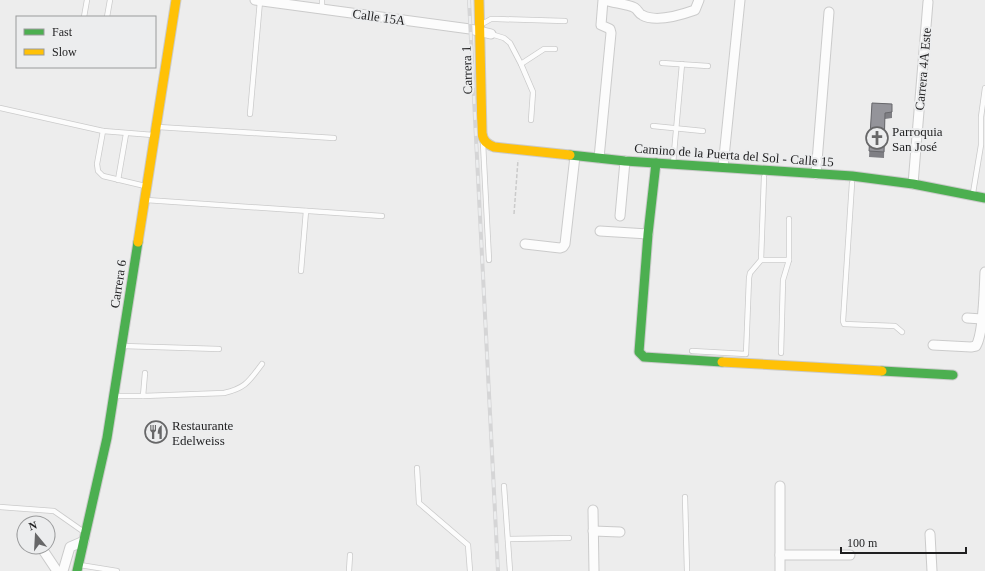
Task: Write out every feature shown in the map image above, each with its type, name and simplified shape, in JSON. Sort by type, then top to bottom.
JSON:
[{"type":"street","name":"Carrera 6","points":[[77,568],[107,438],[176,0]]},
{"type":"street","name":"Calle 15A","points":[[257,0],[322,5],[479,28],[491,34]]},
{"type":"street","name":"Carrera 1","points":[[479,0],[483,140]]},
{"type":"street","points":[[599,158],[610,33],[610,29],[601,25],[604,0],[636,4],[642,15],[653,18],[681,15],[695,10],[700,0]]},
{"type":"street","points":[[723,167],[740,0]]},
{"type":"street","name":"Carrera 4A Este","points":[[913,184],[928,2]]},
{"type":"street","points":[[816,174],[829,12]]},
{"type":"street","name":"Camino de la Puerta del Sol - Calle 15","points":[[483,140],[487,144],[494,147],[518,150],[625,161],[723,167],[764,174],[816,174],[852,179],[913,184],[985,198]]},
{"type":"street","points":[[525,244],[560,248],[565,244],[575,156]]},
{"type":"street","points":[[620,216],[625,161]]},
{"type":"street","points":[[656,163],[648,234],[639,352],[644,357],[953,375]]},
{"type":"street","points":[[600,230],[648,234]]},
{"type":"street","points":[[933,345],[971,347],[976,346],[979,342],[985,272]]},
{"type":"street","points":[[967,318],[982,319]]},
{"type":"street","points":[[780,486],[780,571]]},
{"type":"street","points":[[593,510],[594,571]]},
{"type":"street","points":[[594,532],[620,532]]},
{"type":"street","points":[[930,534],[932,571]]},
{"type":"street","points":[[63,571],[70,547],[84,537]]},
{"type":"street","points":[[46,555],[57,571]]},
{"type":"street","points":[[780,555],[850,555]]},
{"type":"lane","points":[[84,16],[87,0]]},
{"type":"lane","points":[[107,16],[110,0]]},
{"type":"lane","points":[[250,114],[257,0]]},
{"type":"lane","points":[[479,28],[491,19],[565,21]]},
{"type":"lane","points":[[491,34],[504,38],[510,43],[521,64],[533,92],[531,120]]},
{"type":"lane","points":[[521,64],[544,49],[555,49]]},
{"type":"lane","points":[[662,63],[708,66]]},
{"type":"lane","points":[[673,164],[682,64]]},
{"type":"lane","points":[[973,195],[981,144],[981,117],[985,88]]},
{"type":"lane","points":[[0,108],[103,132],[126,134],[155,131],[334,138]]},
{"type":"lane","points":[[654,126],[703,131]]},
{"type":"lane","points":[[103,132],[97,164],[98,171],[103,176],[147,186]]},
{"type":"lane","points":[[118,180],[126,134]]},
{"type":"lane","points":[[483,140],[490,260]]},
{"type":"lane","points":[[692,351],[746,354],[749,278],[750,273],[761,260],[764,174]]},
{"type":"lane","points":[[852,179],[843,321],[844,324],[894,326],[902,332]]},
{"type":"lane","points":[[145,200],[382,216]]},
{"type":"lane","points":[[301,271],[306,211]]},
{"type":"lane","points":[[781,353],[783,280],[789,260],[789,219]]},
{"type":"lane","points":[[761,260],[789,260]]},
{"type":"lane","points":[[122,346],[219,349]]},
{"type":"lane","points":[[114,396],[224,393],[236,390],[247,384],[262,364]]},
{"type":"lane","points":[[143,396],[146,373]]},
{"type":"lane","points":[[417,468],[419,503],[468,545],[470,571]]},
{"type":"lane","points":[[504,486],[510,571]]},
{"type":"lane","points":[[685,497],[687,571]]},
{"type":"lane","points":[[0,507],[54,511],[84,537]]},
{"type":"lane","points":[[508,538],[569,538]]},
{"type":"lane","points":[[349,571],[350,555]]},
{"type":"lane","points":[[77,568],[117,571]]},
{"type":"path","points":[[514,214],[518,150]]},
{"type":"building","name":"Parroquia San José","points":[[872,103],[892,104],[892,112],[885,113],[884,152],[869,151]]},
{"type":"railway","points":[[469,0],[498,571]]},
{"type":"traffic: fast","points":[[570,155],[625,161],[852,176],[913,184],[985,198]]},
{"type":"traffic: fast","points":[[656,163],[648,234],[639,352],[644,357],[722,362]]},
{"type":"traffic: fast","points":[[77,571],[107,438],[138,242]]},
{"type":"traffic: fast","points":[[882,371],[953,375]]},
{"type":"traffic: slow","points":[[138,242],[176,0]]},
{"type":"traffic: slow","points":[[479,0],[482,133],[484,140],[494,147],[570,155]]},
{"type":"traffic: slow","points":[[722,362],[882,371]]},
{"type":"place","name":"Parroquia San José","points":[[877,138]]},
{"type":"place","name":"Restaurante Edelweiss","points":[[156,432]]}]
